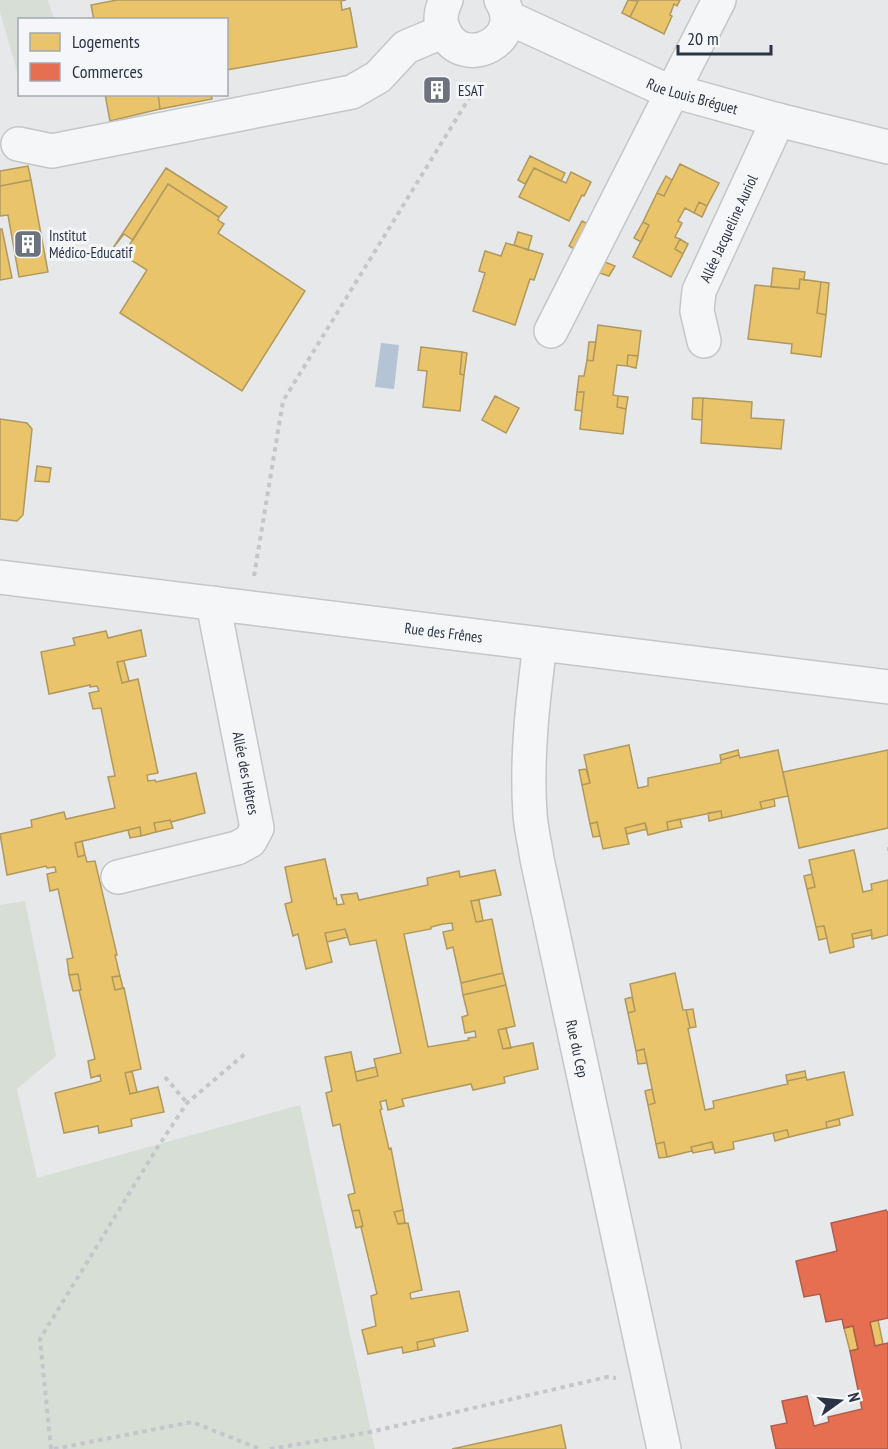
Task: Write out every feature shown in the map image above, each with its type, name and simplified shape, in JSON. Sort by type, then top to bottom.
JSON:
[{"type":"street","points":[[551,332],[719,0]]},
{"type":"street","name":"Rue Louis Bréguet","points":[[504,8],[659,87],[888,147]]},
{"type":"street","name":"Rue Louis Bréguet","points":[[445,16],[451,42],[471,51],[482,50],[501,38],[506,27],[504,8]]},
{"type":"street","points":[[18,144],[52,151],[352,92],[378,78],[406,47],[445,16]]},
{"type":"street","name":"Allée Jacqueline Auriol","points":[[704,341],[697,311],[699,291],[778,120]]},
{"type":"street","name":"Rue des Frênes","points":[[0,577],[888,687]]},
{"type":"street","name":"Allée des Hêtres","points":[[118,877],[237,848],[250,841],[257,828],[213,603]]},
{"type":"street","name":"Rue du Cep","points":[[540,644],[532,715],[530,814],[537,859],[664,1449]]},
{"type":"path","points":[[252,608],[255,574],[283,401],[474,90],[488,77]]},
{"type":"path","points":[[246,1053],[187,1102],[40,1339],[52,1449],[192,1422],[260,1449]]},
{"type":"path","points":[[165,1077],[187,1102]]},
{"type":"path","points":[[270,1449],[370,1432],[607,1377],[651,1386]]},
{"type":"shaded area","points":[[0,0],[48,0],[54,18],[18,18],[18,75],[0,12]]},
{"type":"shaded area","points":[[25,901],[56,1056],[17,1089],[37,1178],[300,1105],[375,1449],[0,1449],[0,905]]},
{"type":"water","points":[[381,343],[399,345],[394,389],[375,387]]},
{"type":"building: Logements","points":[[117,0],[346,0],[341,1],[342,10],[350,8],[357,47],[228,70],[228,18],[94,18],[91,5]]},
{"type":"building: Logements","points":[[628,0],[638,1],[630,17],[622,13]]},
{"type":"building: Logements","points":[[636,0],[680,0],[677,6],[674,4],[670,15],[672,16],[664,34],[630,17],[638,1]]},
{"type":"building: Logements","name":"ESAT","points":[[438,80],[446,84],[437,100],[428,95]]},
{"type":"building: Logements","points":[[105,96],[158,96],[160,109],[110,121]]},
{"type":"building: Logements","points":[[158,96],[211,96],[212,99],[160,109]]},
{"type":"building: Logements","points":[[530,156],[565,173],[561,181],[534,168],[525,184],[518,180]]},
{"type":"building: Logements","points":[[680,164],[719,183],[707,206],[699,202],[694,213],[685,208],[678,221],[682,223],[675,237],[680,239],[675,249],[683,254],[671,277],[633,257],[649,225],[643,222],[657,193],[664,196]]},
{"type":"building: Logements","points":[[28,166],[31,180],[0,186],[0,171]]},
{"type":"building: Logements","points":[[166,168],[227,207],[219,217],[168,184],[133,240],[124,234],[113,248]]},
{"type":"building: Logements","points":[[534,168],[566,183],[571,172],[591,182],[569,221],[519,197]]},
{"type":"building: Logements","points":[[666,176],[672,180],[664,196],[657,193]]},
{"type":"building: Logements","name":"Institut Médico-Educatif","points":[[31,180],[48,272],[19,277],[8,215],[0,216],[0,186]]},
{"type":"building: Logements","points":[[168,184],[219,217],[218,220],[224,224],[218,233],[305,291],[242,391],[120,313],[147,270],[123,255]]},
{"type":"building: Logements","points":[[699,202],[707,206],[702,217],[694,213]]},
{"type":"building: Logements","points":[[582,221],[595,228],[581,253],[569,246]]},
{"type":"building: Logements","points":[[643,222],[649,225],[641,242],[634,238]]},
{"type":"building: Logements","name":"Institut Médico-Educatif","points":[[0,229],[2,229],[12,278],[0,280]]},
{"type":"building: Logements","points":[[518,232],[532,236],[528,250],[514,245]]},
{"type":"building: Logements","points":[[680,239],[688,244],[683,254],[675,249]]},
{"type":"building: Logements","points":[[506,243],[543,254],[534,280],[530,279],[515,325],[473,311],[485,273],[479,271],[485,251],[501,256]]},
{"type":"building: Logements","points":[[605,262],[615,266],[609,276],[600,273]]},
{"type":"building: Logements","points":[[773,268],[805,272],[804,280],[800,279],[799,289],[771,287]]},
{"type":"building: Logements","points":[[800,279],[821,282],[817,313],[826,315],[821,357],[791,353],[792,344],[748,339],[755,285],[799,289]]},
{"type":"building: Logements","points":[[821,282],[829,283],[826,315],[817,313]]},
{"type":"building: Logements","points":[[598,325],[641,331],[638,356],[628,355],[627,366],[617,365],[613,395],[618,396],[617,407],[626,409],[623,434],[580,429],[584,392],[577,392],[579,376],[584,376],[587,360],[593,361]]},
{"type":"building: Logements","points":[[589,342],[596,342],[593,361],[587,360]]},
{"type":"building: Logements","points":[[421,347],[462,352],[460,374],[464,375],[460,411],[423,407],[427,371],[418,370]]},
{"type":"building: Logements","points":[[462,352],[467,353],[464,375],[460,374]]},
{"type":"building: Logements","points":[[628,355],[638,356],[636,368],[627,366]]},
{"type":"building: Logements","points":[[577,392],[584,392],[582,411],[575,410]]},
{"type":"building: Logements","points":[[495,396],[519,408],[506,433],[482,420]]},
{"type":"building: Logements","points":[[618,396],[628,397],[626,409],[617,407]]},
{"type":"building: Logements","points":[[693,398],[703,398],[702,420],[692,419]]},
{"type":"building: Logements","points":[[703,398],[752,402],[751,418],[784,420],[781,449],[701,443]]},
{"type":"building: Logements","points":[[0,419],[27,423],[32,429],[23,515],[17,521],[0,519]]},
{"type":"building: Logements","points":[[37,466],[51,468],[49,482],[35,481]]},
{"type":"building: Logements","points":[[141,630],[146,656],[117,662],[122,683],[138,679],[158,773],[147,775],[148,781],[155,780],[156,782],[196,773],[205,813],[171,822],[170,820],[154,823],[156,832],[141,836],[140,827],[75,843],[78,857],[85,855],[87,862],[95,861],[117,955],[115,955],[120,976],[112,977],[115,990],[124,988],[141,1069],[125,1073],[130,1094],[158,1087],[164,1112],[131,1119],[132,1126],[99,1133],[98,1126],[64,1133],[55,1093],[101,1081],[100,1075],[91,1078],[88,1061],[95,1059],[79,990],[81,990],[78,974],[69,975],[67,959],[73,958],[58,889],[50,891],[47,874],[56,872],[55,867],[47,868],[46,866],[7,875],[0,834],[32,827],[31,820],[64,812],[66,819],[115,808],[108,777],[115,776],[101,708],[93,709],[89,693],[99,691],[97,686],[90,687],[90,685],[49,694],[41,652],[75,645],[73,638],[106,631],[108,638]]},
{"type":"building: Logements","points":[[124,661],[129,681],[122,683],[117,662]]},
{"type":"building: Logements","points":[[629,745],[638,788],[648,786],[648,778],[721,763],[721,760],[739,755],[740,758],[778,750],[788,796],[760,802],[762,809],[722,818],[721,811],[667,822],[668,830],[648,835],[645,823],[625,828],[629,844],[603,849],[597,822],[590,824],[582,785],[590,783],[584,755]]},
{"type":"building: Logements","points":[[738,750],[739,755],[721,760],[720,755]]},
{"type":"building: Logements","points":[[888,750],[888,828],[799,848],[783,772]]},
{"type":"building: Logements","points":[[586,769],[590,783],[582,785],[579,770]]},
{"type":"building: Logements","points":[[774,799],[775,806],[762,809],[760,802]]},
{"type":"building: Logements","points":[[721,811],[722,818],[709,821],[708,813]]},
{"type":"building: Logements","points":[[680,819],[682,827],[668,830],[667,822]]},
{"type":"building: Logements","points":[[170,820],[173,828],[156,832],[154,823]]},
{"type":"building: Logements","points":[[597,822],[600,836],[593,837],[590,824]]},
{"type":"building: Logements","points":[[645,823],[647,829],[627,834],[625,828]]},
{"type":"building: Logements","points":[[140,827],[141,836],[130,838],[128,830]]},
{"type":"building: Logements","points":[[82,841],[85,855],[78,857],[75,843]]},
{"type":"building: Logements","points":[[854,850],[863,892],[872,890],[871,884],[888,880],[888,935],[872,939],[871,930],[852,934],[854,947],[830,953],[824,926],[816,927],[807,889],[815,887],[809,860]]},
{"type":"building: Logements","points":[[325,859],[337,905],[344,904],[341,895],[357,893],[359,900],[428,885],[427,878],[459,871],[460,877],[495,870],[501,895],[471,901],[476,922],[492,919],[503,973],[461,983],[453,947],[447,949],[443,932],[453,930],[452,923],[404,934],[428,1047],[476,1037],[475,1031],[465,1033],[462,1017],[468,1015],[463,995],[506,985],[515,1026],[498,1030],[503,1049],[533,1043],[538,1069],[504,1077],[505,1083],[473,1090],[471,1084],[402,1099],[404,1106],[388,1110],[386,1100],[380,1102],[403,1210],[394,1212],[398,1224],[408,1223],[422,1290],[410,1293],[411,1299],[459,1291],[468,1331],[417,1342],[418,1350],[403,1353],[402,1347],[368,1354],[362,1330],[376,1326],[371,1296],[377,1294],[359,1210],[352,1211],[348,1195],[355,1193],[340,1124],[333,1126],[326,1093],[332,1091],[325,1057],[351,1052],[357,1081],[378,1076],[374,1059],[401,1053],[376,940],[350,945],[345,929],[325,933],[332,962],[306,969],[298,934],[293,936],[285,904],[292,902],[285,867]]},
{"type":"building: Logements","points":[[812,874],[815,887],[807,889],[804,876]]},
{"type":"building: Logements","points":[[479,900],[483,921],[476,922],[471,901]]},
{"type":"building: Logements","points":[[824,926],[827,938],[819,940],[816,927]]},
{"type":"building: Logements","points":[[345,929],[348,937],[327,942],[325,933]]},
{"type":"building: Logements","points":[[871,930],[872,935],[853,939],[852,934]]},
{"type":"building: Logements","points":[[503,973],[506,985],[463,995],[461,983]]},
{"type":"building: Logements","points":[[675,973],[683,1010],[686,1010],[690,1028],[688,1029],[705,1110],[714,1108],[713,1101],[788,1084],[787,1081],[806,1077],[807,1080],[844,1072],[853,1115],[826,1122],[827,1128],[789,1137],[787,1130],[733,1142],[734,1149],[715,1153],[712,1142],[691,1147],[692,1151],[667,1157],[664,1142],[656,1144],[648,1105],[655,1103],[644,1049],[636,1051],[628,1013],[635,1011],[630,984]]},
{"type":"building: Logements","points":[[78,974],[81,990],[73,991],[69,975]]},
{"type":"building: Logements","points":[[120,976],[123,988],[115,990],[112,977]]},
{"type":"building: Logements","points":[[632,997],[635,1011],[628,1013],[625,999]]},
{"type":"building: Logements","points":[[693,1009],[696,1027],[690,1028],[686,1010]]},
{"type":"building: Logements","points":[[506,1028],[511,1048],[503,1049],[498,1030]]},
{"type":"building: Logements","points":[[644,1049],[647,1063],[638,1064],[636,1051]]},
{"type":"building: Logements","points":[[376,1067],[378,1076],[357,1081],[355,1072]]},
{"type":"building: Logements","points":[[132,1071],[137,1092],[130,1094],[125,1073]]},
{"type":"building: Logements","points":[[805,1071],[806,1077],[787,1081],[786,1075]]},
{"type":"building: Logements","points":[[652,1089],[655,1103],[648,1105],[645,1091]]},
{"type":"building: Logements","points":[[839,1119],[840,1125],[827,1128],[826,1122]]},
{"type":"building: Logements","points":[[787,1130],[789,1137],[775,1141],[773,1133]]},
{"type":"building: Logements","points":[[664,1142],[667,1157],[659,1158],[656,1144]]},
{"type":"building: Logements","points":[[712,1142],[713,1149],[693,1153],[691,1147]]},
{"type":"building: Logements","points":[[359,1210],[363,1226],[356,1228],[352,1211]]},
{"type":"building: Logements","points":[[403,1210],[405,1223],[398,1224],[394,1212]]},
{"type":"building: Logements","points":[[878,1320],[883,1344],[875,1346],[870,1322]]},
{"type":"building: Logements","points":[[853,1326],[858,1349],[850,1351],[844,1328]]},
{"type":"building: Logements","points":[[433,1339],[435,1346],[418,1350],[417,1342]]},
{"type":"building: Logements","points":[[561,1425],[566,1449],[452,1449]]},
{"type":"building: Commerces","points":[[886,1210],[888,1213],[888,1318],[870,1322],[875,1346],[888,1343],[888,1449],[776,1449],[771,1426],[787,1423],[782,1401],[807,1396],[814,1426],[829,1422],[828,1417],[862,1409],[850,1351],[858,1349],[853,1326],[844,1328],[842,1319],[826,1322],[820,1294],[804,1297],[796,1261],[837,1251],[831,1223]]},
{"type":"place","name":"ESAT","points":[[437,90]]},
{"type":"place","name":"Institut Médico-Educatif","points":[[28,244]]}]
